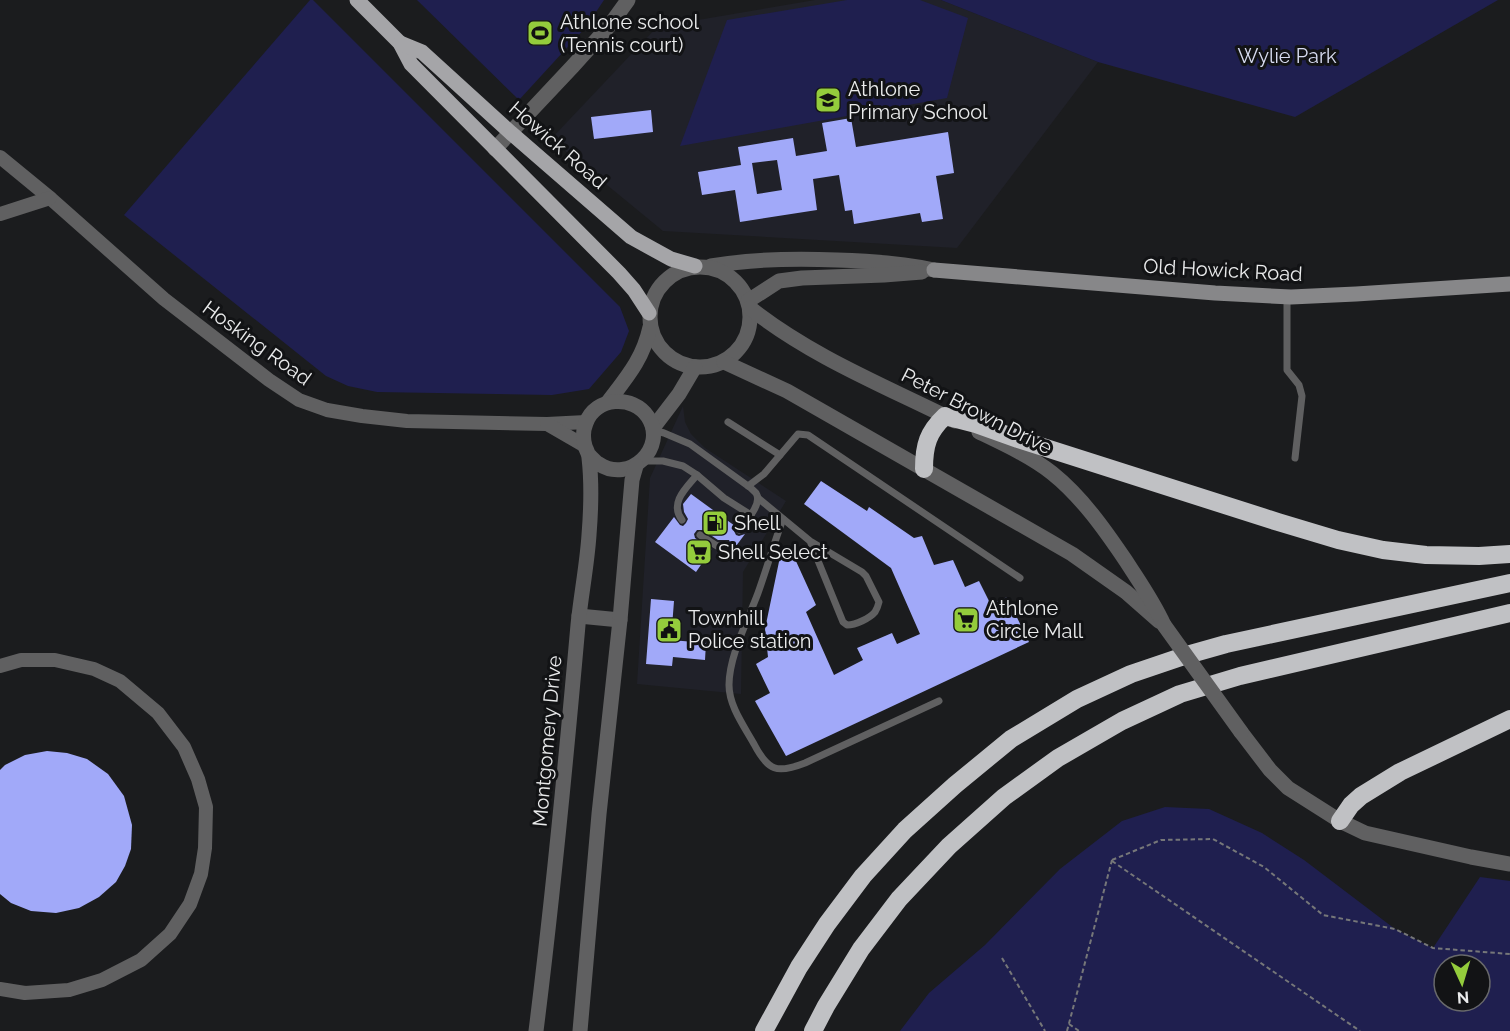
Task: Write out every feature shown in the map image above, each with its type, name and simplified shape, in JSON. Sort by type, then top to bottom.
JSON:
[{"type":"highway","points":[[924,469],[927,439],[945,416],[1338,540],[1383,550],[1426,555],[1510,554]]},
{"type":"highway","points":[[764,1031],[799,967],[827,924],[862,876],[905,830],[1011,739],[1077,699],[1131,674],[1226,644],[1510,583]]},
{"type":"highway","points":[[813,1031],[861,950],[900,899],[949,846],[1005,797],[1058,758],[1122,721],[1180,694],[1251,673],[1510,613]]},
{"type":"highway","points":[[1340,821],[1351,805],[1361,796],[1400,772],[1510,719]]},
{"type":"main road","name":"Howick Road","points":[[357,0],[400,43],[411,64],[619,273],[650,320]]},
{"type":"main road","name":"Howick Road","points":[[400,43],[422,52],[631,237],[670,259],[702,267]]},
{"type":"main road","name":"Old Howick Road","points":[[934,270],[1287,297],[1510,284]]},
{"type":"street","points":[[495,149],[610,25],[628,0]]},
{"type":"street","name":"Hosking Road","points":[[0,157],[164,298],[269,380],[299,400],[327,410],[407,421],[548,424],[586,422]]},
{"type":"street","points":[[0,213],[50,198]]},
{"type":"street","name":"Old Howick Road","points":[[702,267],[739,261],[792,259],[868,261],[905,264],[934,270]]},
{"type":"street","points":[[608,402],[631,403],[641,409],[649,417],[653,429],[650,452],[639,463],[623,470],[610,469],[598,464],[587,450],[584,434],[586,422],[595,410],[608,402],[643,352],[647,343],[652,299],[659,287],[681,270],[702,267],[721,271],[733,278],[742,288],[749,305],[750,324],[746,339],[724,362],[710,367],[695,367],[680,363],[666,354],[656,342],[650,320]]},
{"type":"street","name":"Old Howick Road","points":[[749,305],[779,281],[811,277],[908,274],[934,270]]},
{"type":"street","name":"Peter Brown Drive","points":[[749,305],[771,325],[844,368],[1024,455],[1051,472],[1088,509],[1154,603],[1164,625],[1241,732],[1270,770],[1288,788],[1340,821],[1365,833],[1510,864]]},
{"type":"street","name":"Peter Brown Drive","points":[[724,362],[787,391],[1072,554],[1126,592],[1164,625]]},
{"type":"street","points":[[653,429],[679,394],[695,367]]},
{"type":"street","name":"Hosking Road","points":[[548,424],[587,450]]},
{"type":"street","name":"Montgomery Drive","points":[[536,1031],[559,836],[579,616],[589,535],[591,482],[587,450]]},
{"type":"street","points":[[580,1031],[632,480],[639,463]]},
{"type":"street","points":[[579,616],[620,620]]},
{"type":"street","points":[[0,666],[21,660],[55,660],[94,669],[120,681],[158,713],[183,747],[198,779],[206,807],[205,848],[201,874],[190,904],[170,934],[141,960],[102,980],[69,990],[25,993],[0,989]]},
{"type":"lane","points":[[1287,297],[1287,370],[1299,385],[1302,396],[1295,458]]},
{"type":"lane","points":[[728,422],[780,455]]},
{"type":"lane","points":[[653,429],[690,444],[748,486],[758,498],[810,541],[862,572],[879,602],[877,610],[872,615],[853,625],[848,626],[843,622],[810,541]]},
{"type":"lane","points":[[748,486],[764,474],[798,434],[808,435],[1020,578]]},
{"type":"lane","points":[[639,463],[673,463],[683,466],[724,498],[751,515]]},
{"type":"lane","points":[[682,520],[677,514],[677,504],[697,475]]},
{"type":"lane","points":[[739,530],[751,515],[758,498]]},
{"type":"lane","points":[[783,519],[745,622],[731,667],[729,685],[731,700],[762,759],[771,767],[791,768],[939,701]]},
{"type":"lane","points":[[700,535],[717,546],[726,545]]},
{"type":"path","points":[[1112,861],[1161,840],[1213,839],[1264,867],[1323,915],[1395,929],[1433,948],[1510,954]]},
{"type":"path","points":[[1067,1031],[1112,861]]},
{"type":"path","points":[[1112,861],[1360,1031]]},
{"type":"path","points":[[1002,958],[1044,1031]]},
{"type":"path","points":[[1069,1024],[1079,1031]]},
{"type":"shaded area","name":"Athlone Primary School","points":[[815,0],[941,0],[1098,62],[957,248],[663,231],[551,139],[657,27]]},
{"type":"shaded area","points":[[683,406],[685,422],[691,434],[705,448],[786,501],[743,572],[741,694],[637,684],[650,478]]},
{"type":"green space","points":[[310,0],[313,0],[620,307],[629,331],[621,352],[589,389],[552,395],[377,392],[348,386],[326,376],[124,215]]},
{"type":"green space","points":[[417,0],[604,0],[586,27],[519,100]]},
{"type":"green space","points":[[847,0],[920,0],[968,18],[947,98],[680,146],[727,20]]},
{"type":"green space","name":"Wylie Park","points":[[941,0],[1498,0],[1295,117],[1098,62]]},
{"type":"green space","points":[[1165,807],[1209,809],[1262,833],[1304,860],[1395,929],[1433,948],[1480,877],[1510,881],[1510,1031],[900,1031],[929,993],[985,945],[1060,869],[1122,821]]},
{"type":"building","points":[[651,110],[653,132],[594,139],[591,117]]},
{"type":"building","points":[[851,118],[856,147],[948,132],[954,173],[936,176],[943,219],[922,222],[920,213],[854,224],[852,210],[845,211],[839,175],[813,179],[817,210],[740,222],[735,190],[702,195],[698,172],[741,165],[738,147],[793,138],[796,156],[827,151],[822,123]],"holes":[[[777,160],[782,190],[757,194],[752,163]]]},
{"type":"building","name":"Athlone Circle Mall","points":[[821,481],[867,511],[869,507],[914,538],[922,536],[934,565],[953,560],[965,587],[979,581],[991,605],[1007,597],[1029,642],[786,756],[755,701],[770,693],[756,664],[768,657],[765,629],[781,552],[790,548],[816,605],[806,612],[834,675],[863,660],[857,648],[892,633],[897,644],[920,634],[891,568],[804,504]]},
{"type":"building","points":[[691,494],[735,526],[736,535],[745,534],[733,550],[729,540],[718,540],[703,530],[697,530],[694,534],[695,538],[712,549],[696,572],[655,542],[674,517],[680,525],[683,526],[686,523],[688,519],[683,504]]},
{"type":"building","points":[[651,599],[674,601],[671,640],[706,643],[705,660],[673,657],[672,666],[646,664]]},
{"type":"building","points":[[47,751],[67,753],[87,759],[108,774],[124,796],[132,825],[131,849],[116,882],[99,897],[79,908],[56,913],[31,911],[11,903],[0,894],[0,770],[25,755]]},
{"type":"place","name":"Athlone school (Tennis court)","points":[[540,33]]},
{"type":"place","name":"Athlone Primary School","points":[[828,100]]},
{"type":"place","name":"Shell","points":[[715,523]]},
{"type":"place","name":"Shell Select","points":[[699,552]]},
{"type":"place","name":"Athlone Circle Mall","points":[[966,620]]},
{"type":"place","name":"Townhill Police station","points":[[669,630]]}]
